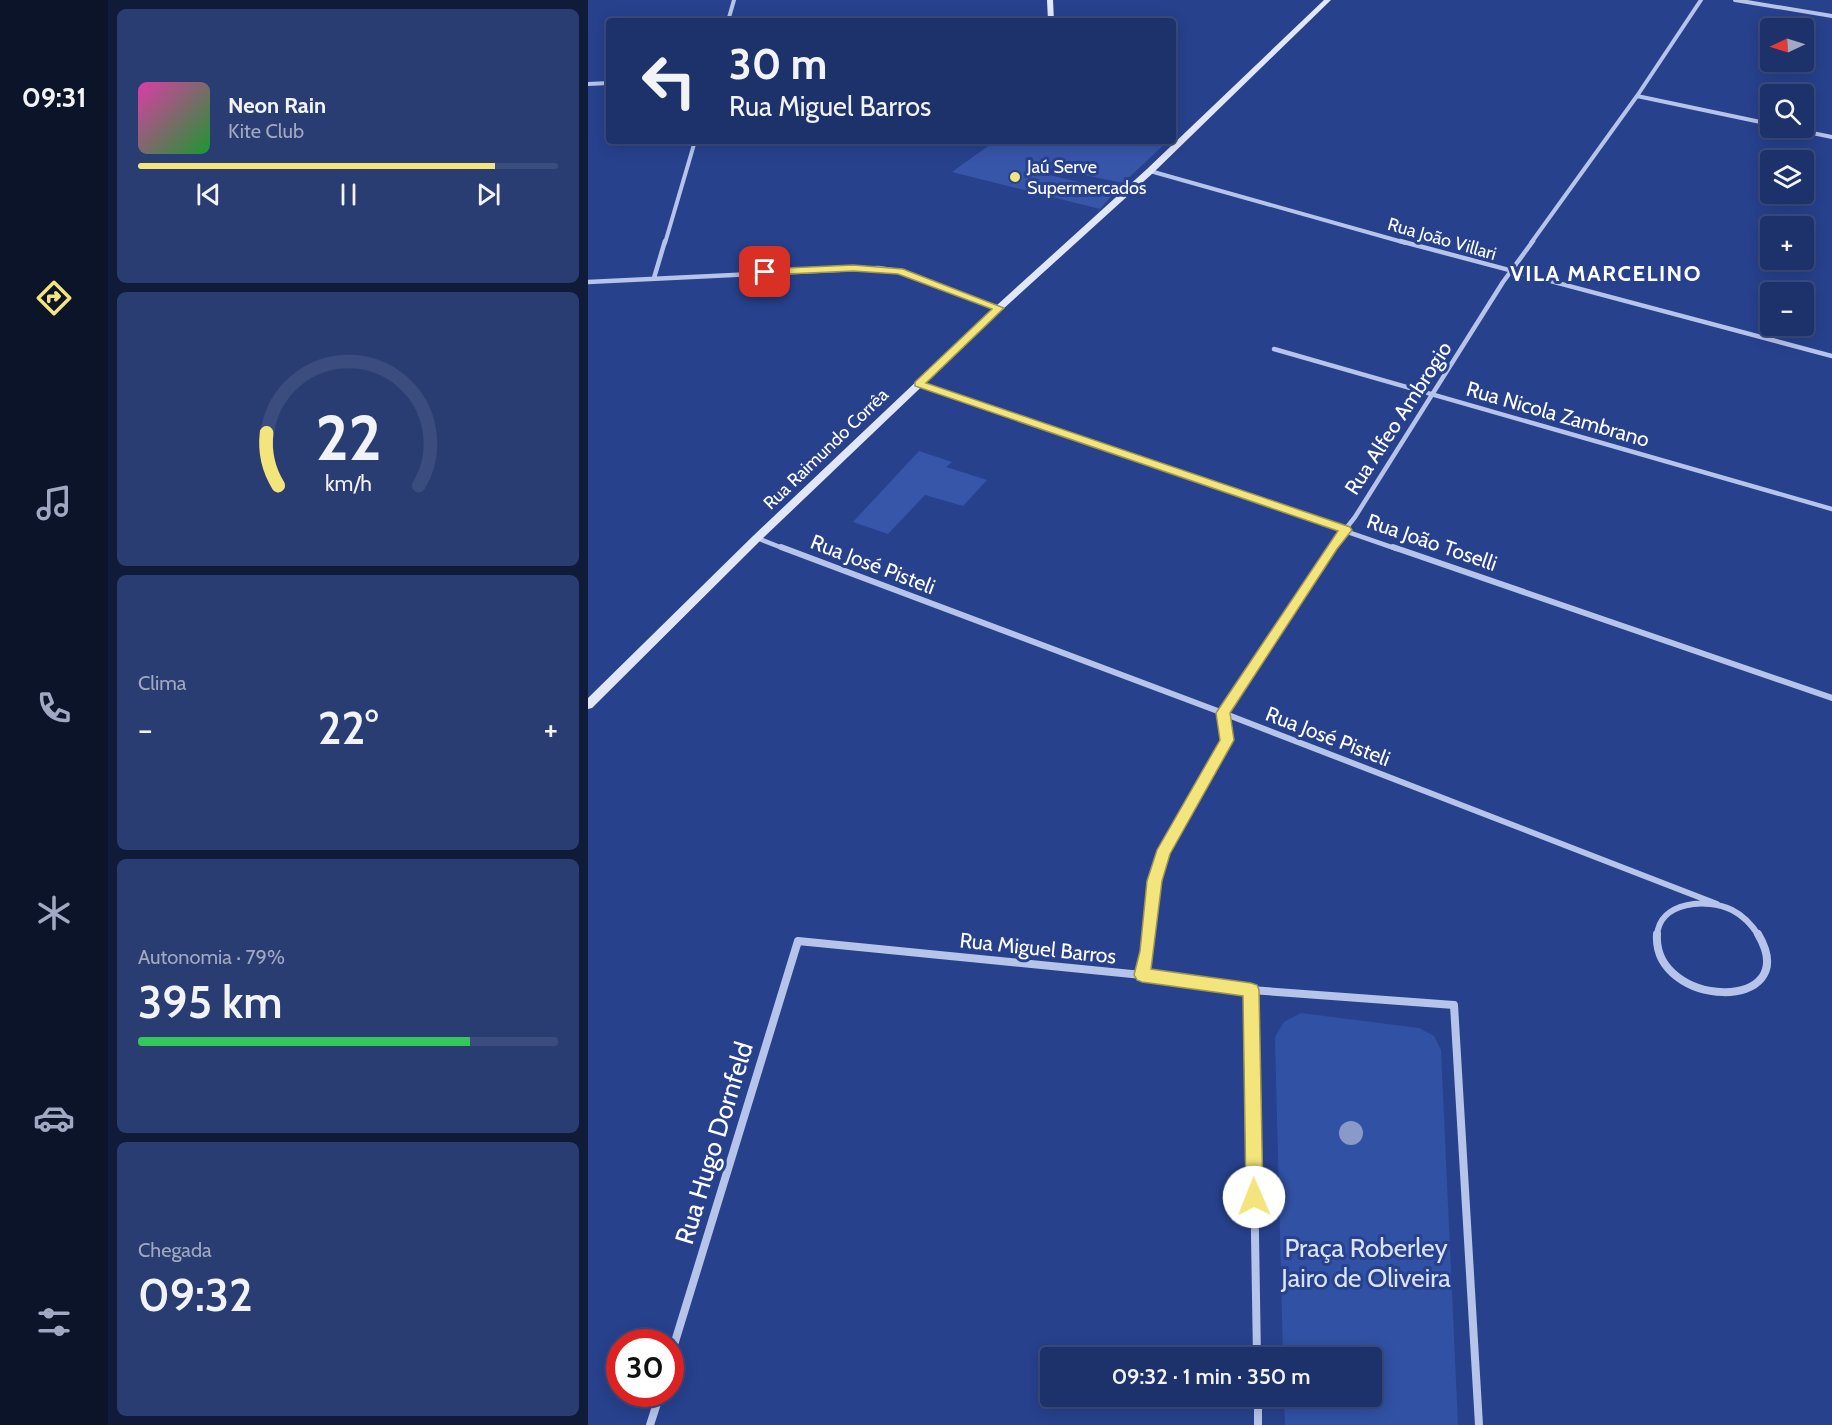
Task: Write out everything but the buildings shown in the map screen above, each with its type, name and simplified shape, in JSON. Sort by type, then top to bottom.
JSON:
[{"type":"main road","points":[[1050,0],[1051,18]]},
{"type":"main road","name":"Rua Raimundo Corrêa","points":[[588,705],[757,538],[999,308],[1150,171],[1328,0]]},
{"type":"street","points":[[729,18],[734,0]]},
{"type":"street","name":"Rua Alfeo Ambrogio","points":[[1223,713],[1332,546],[1346,530],[1511,272],[1637,96],[1701,0]]},
{"type":"street","points":[[1735,0],[1832,16]]},
{"type":"street","points":[[588,84],[606,83]]},
{"type":"street","points":[[1637,96],[1760,122]]},
{"type":"street","points":[[1814,133],[1832,137]]},
{"type":"street","points":[[654,278],[694,144]]},
{"type":"street","name":"Rua João Villari","points":[[1150,171],[1511,272],[1832,356]]},
{"type":"street","points":[[588,282],[878,268],[899,271],[999,308]]},
{"type":"street","name":"Rua Nicola Zambrano","points":[[1274,349],[1832,509]]},
{"type":"street","name":"Rua João Toselli","points":[[919,384],[1832,698]]},
{"type":"street","name":"Rua José Pisteli","points":[[757,538],[1223,713],[1717,904]]},
{"type":"street","points":[[1142,975],[1148,951],[1154,881],[1162,854],[1227,740],[1223,713]]},
{"type":"street","points":[[1698,902],[1717,904],[1735,912],[1750,923],[1761,938],[1767,952],[1766,966],[1760,978],[1750,987],[1734,993],[1708,991],[1683,981],[1669,969],[1659,955],[1655,938],[1658,924],[1667,912],[1681,905],[1698,902]]},
{"type":"street","name":"Rua Miguel Barros","points":[[798,941],[1142,975],[1251,990],[1454,1005],[1479,1425]]},
{"type":"street","name":"Rua Hugo Dornfeld","points":[[679,1329],[798,941]]},
{"type":"street","points":[[1251,990],[1257,1347]]},
{"type":"street","points":[[650,1425],[656,1407]]},
{"type":"street","points":[[1258,1407],[1258,1425]]},
{"type":"green space","name":"Praça Roberley Jairo de Oliveira","points":[[1301,1013],[1419,1028],[1434,1036],[1441,1050],[1458,1425],[1285,1425],[1284,1407],[1382,1407],[1382,1347],[1283,1347],[1275,1037],[1284,1022]]},
{"type":"place","name":"Jaú Serve Supermercados","points":[[1015,177]]},
{"type":"district","name":"VILA MARCELINO","points":[[1606,273]]},
{"type":"route","points":[[765,272],[853,268],[899,271],[999,308],[919,384],[1346,530],[1332,546],[1223,713],[1227,740],[1162,854],[1154,881],[1149,913],[1148,951],[1142,975],[1251,990],[1254,1197]]}]
